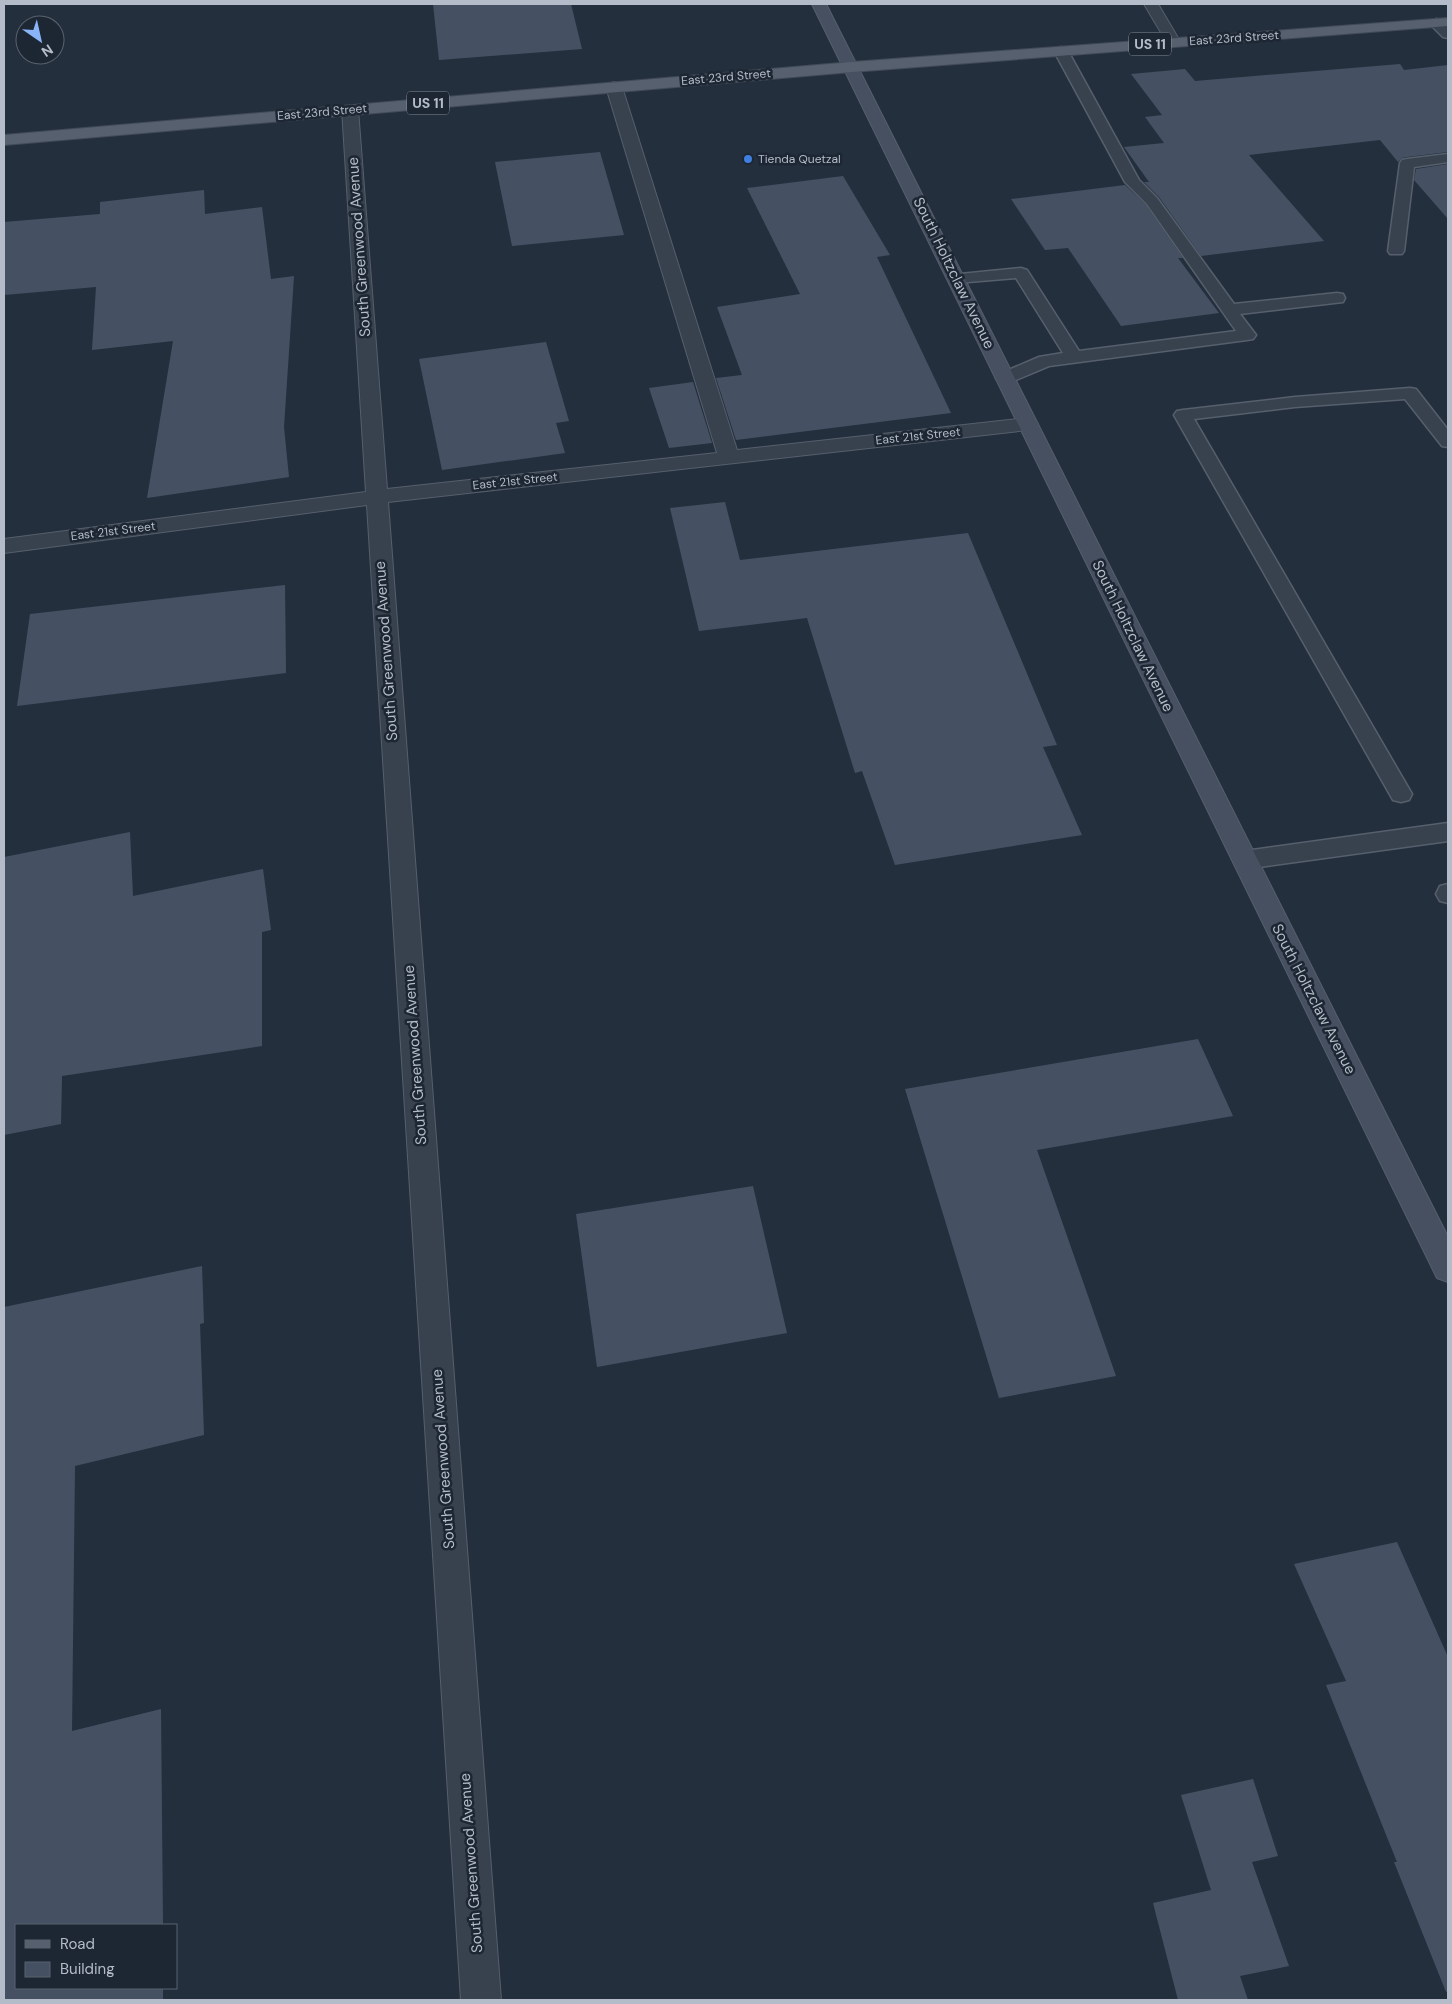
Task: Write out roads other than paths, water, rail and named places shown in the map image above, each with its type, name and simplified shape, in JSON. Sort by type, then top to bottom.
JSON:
[{"type":"main road","name":"South Holtzclaw Avenue","points":[[819,4],[1448,1268]]},
{"type":"main road","name":"East 23rd Street","points":[[4,140],[852,67],[1442,22]]},
{"type":"street","points":[[1151,4],[1174,42]]},
{"type":"street","points":[[614,87],[729,457]]},
{"type":"street","name":"South Greenwood Avenue","points":[[350,109],[481,2000]]},
{"type":"street","name":"East 21st Street","points":[[4,546],[376,497],[1028,424]]},
{"type":"lane","points":[[1442,22],[1448,34]]},
{"type":"lane","points":[[1005,378],[1045,361],[1247,335],[1152,200],[1134,182],[1062,51]]},
{"type":"lane","points":[[1396,251],[1407,163],[1448,158]]},
{"type":"lane","points":[[956,278],[1021,273],[1074,357]]},
{"type":"lane","points":[[1229,310],[1337,298]]},
{"type":"lane","points":[[1401,794],[1183,415],[1295,402],[1410,393],[1448,442]]},
{"type":"lane","points":[[1244,860],[1448,832]]},
{"type":"place","name":"Tienda Quetzal","points":[[748,159]]}]
